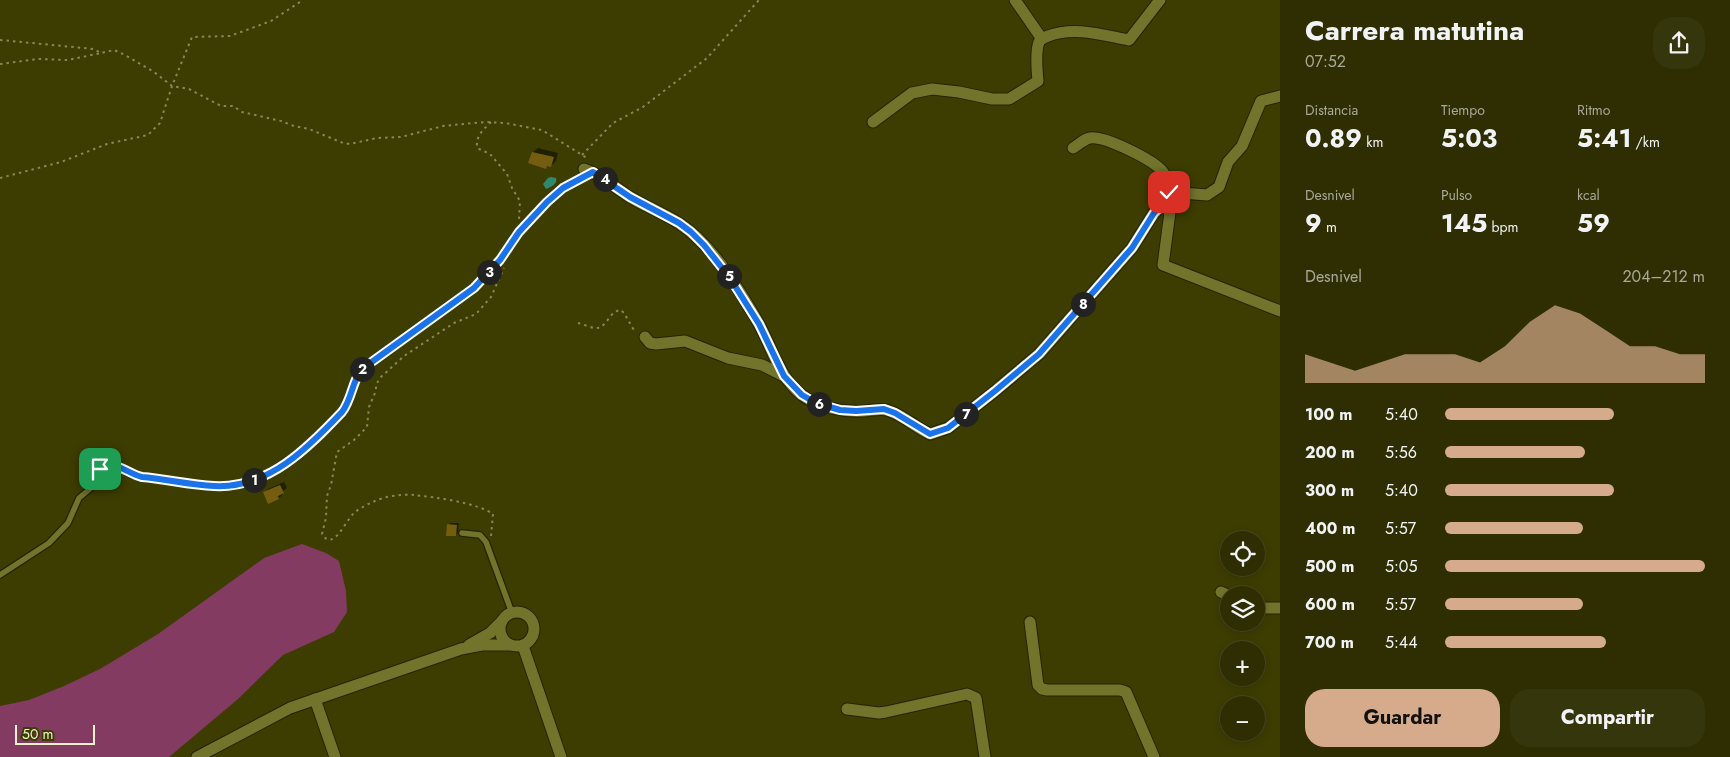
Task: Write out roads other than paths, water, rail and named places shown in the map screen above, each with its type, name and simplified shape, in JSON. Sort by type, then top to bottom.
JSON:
[{"type":"street","points":[[1016,0],[1042,39]]},
{"type":"street","points":[[872,122],[912,93],[932,88],[992,99],[1008,99],[1038,81],[1037,58],[1039,43],[1042,39],[1059,32],[1077,31],[1129,40],[1154,3]]},
{"type":"street","points":[[592,172],[630,197],[679,223],[704,245],[730,278],[759,324],[784,376],[802,395],[816,403],[840,410],[884,409],[895,413],[930,434],[948,428],[1039,354],[1132,248],[1159,208],[1182,193],[1207,195],[1219,187],[1228,162],[1242,146],[1261,102],[1280,96]]},
{"type":"street","points":[[1073,148],[1089,138],[1098,139],[1113,143],[1143,157],[1158,167],[1164,173],[1168,182],[1167,204],[1170,212],[1163,265],[1280,311]]},
{"type":"street","points":[[647,340],[656,344],[685,341],[728,358],[762,365],[784,376]]},
{"type":"street","points":[[1265,608],[1280,608]]},
{"type":"street","points":[[197,757],[290,708],[461,649],[482,645],[509,644],[523,646],[528,643],[534,633],[533,621],[524,613],[507,617],[490,633],[461,649]]},
{"type":"street","points":[[507,617],[501,626],[502,636],[509,644]]},
{"type":"street","points":[[1030,622],[1038,685],[1042,689],[1047,690],[1120,690],[1126,692],[1154,757]]},
{"type":"street","points":[[523,646],[561,757]]},
{"type":"street","points":[[847,709],[878,713],[967,694],[973,695],[976,698],[985,757]]},
{"type":"street","points":[[315,699],[335,757]]},
{"type":"lane","points":[[0,575],[49,543],[65,527],[79,498],[91,488],[100,469],[107,464],[142,477],[216,486],[250,482],[294,459],[348,405],[356,379],[362,369],[474,288],[500,260],[519,232],[556,193],[592,172]]},
{"type":"lane","points":[[462,533],[480,535],[486,542],[507,617]]}]
